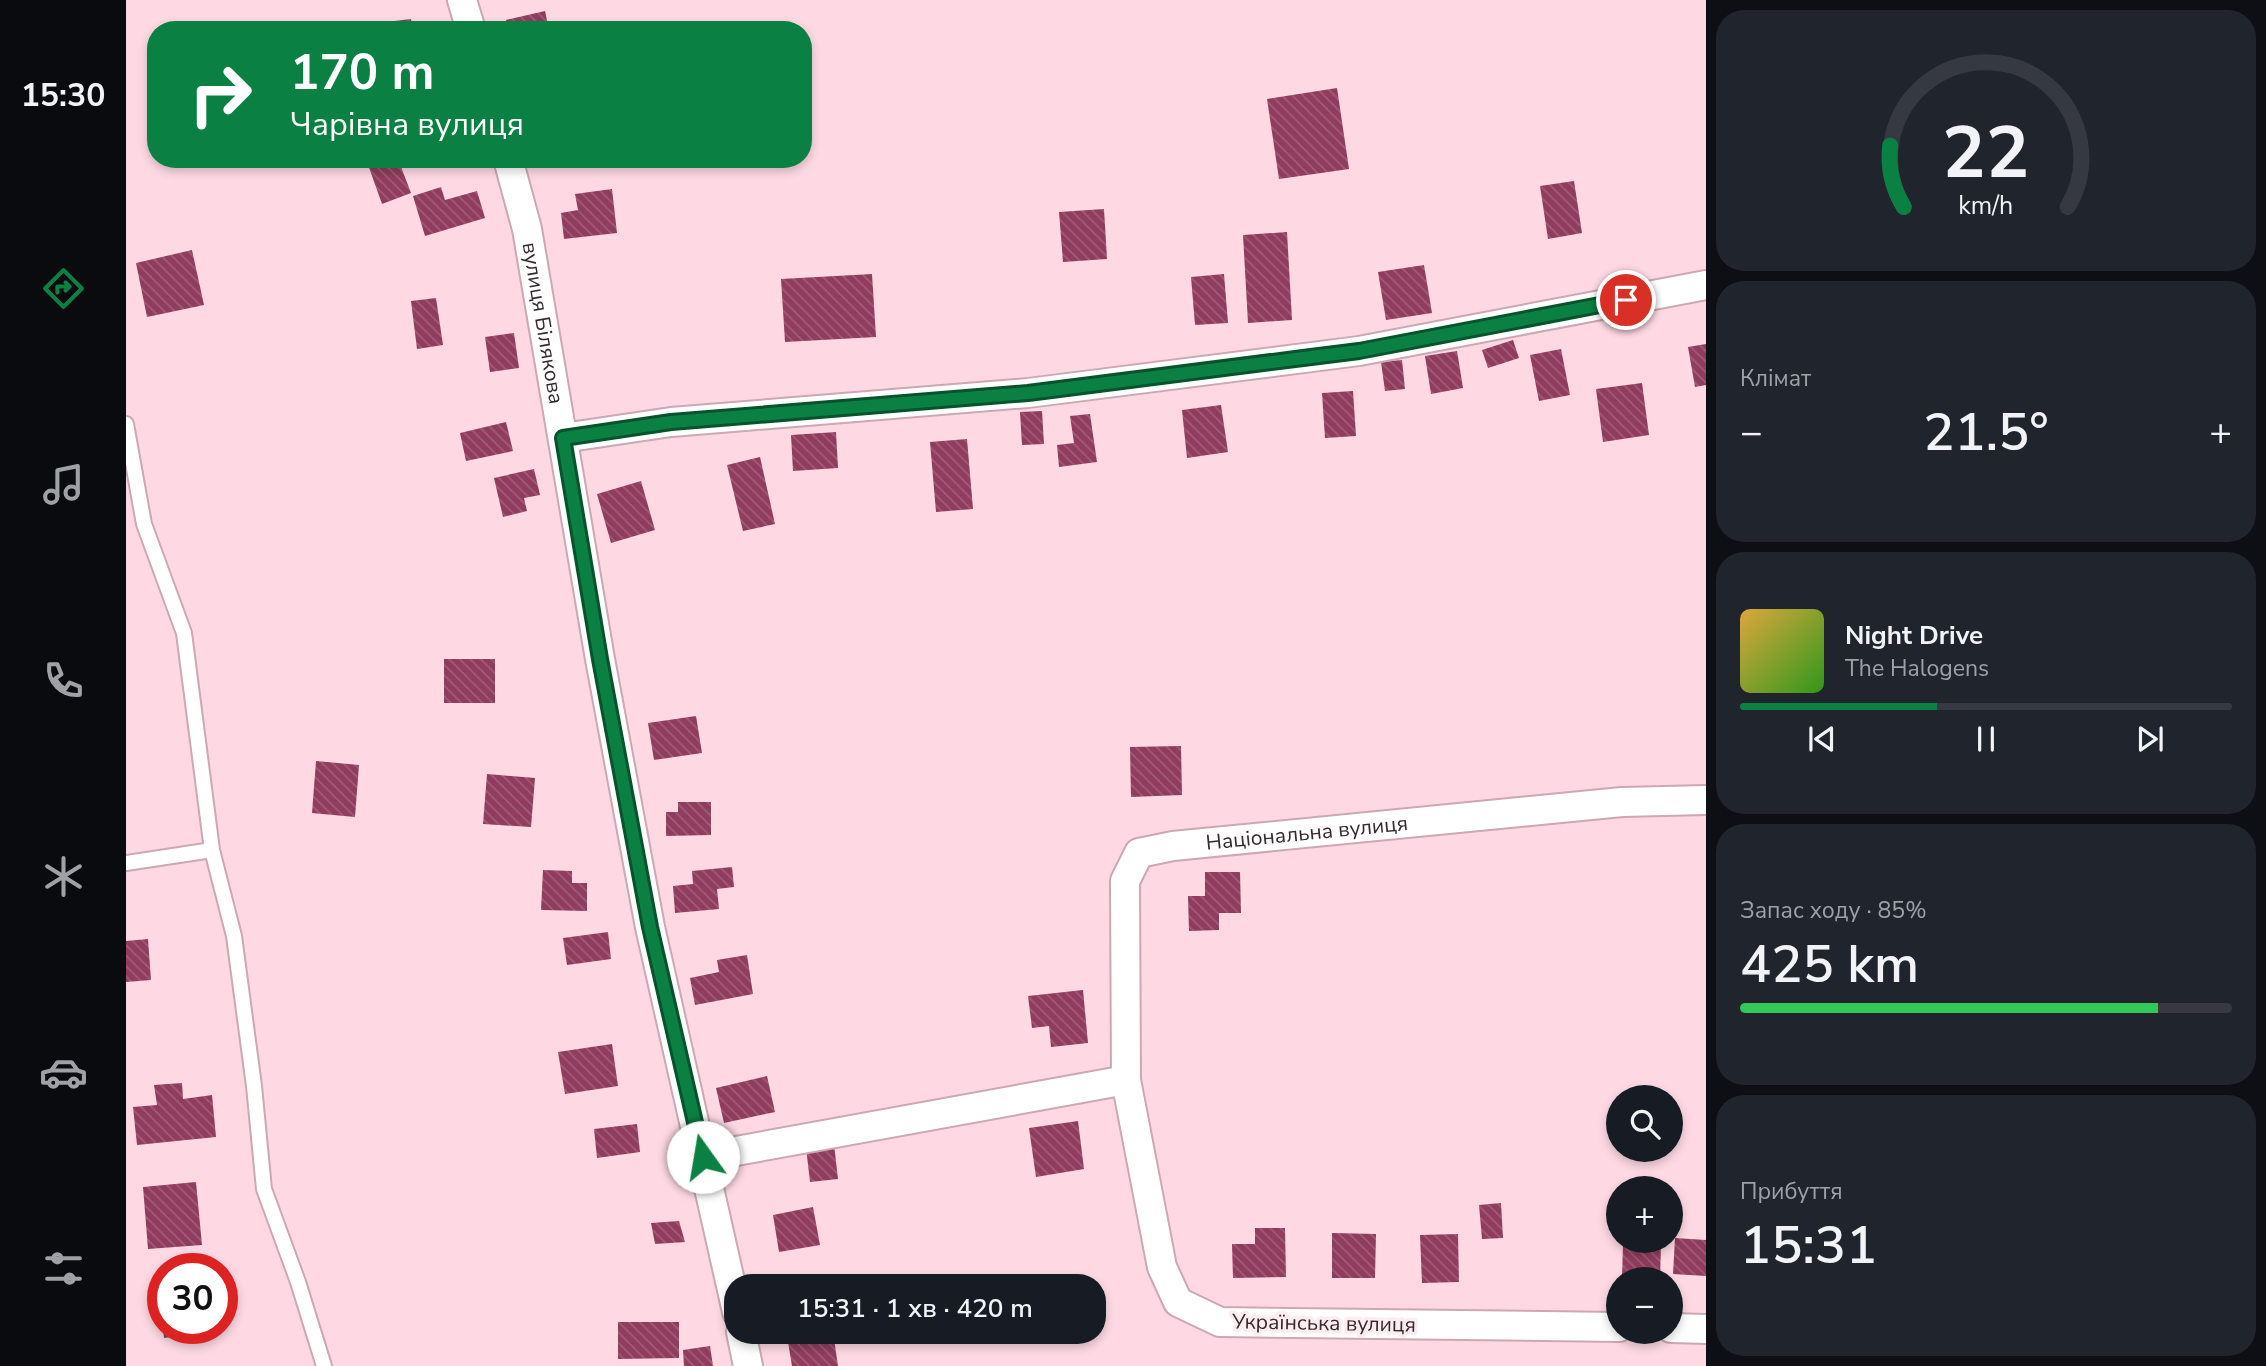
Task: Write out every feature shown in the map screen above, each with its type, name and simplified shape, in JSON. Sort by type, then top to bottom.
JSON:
[{"type":"street","points":[[462,0],[468,21]]},
{"type":"street","name":"вулиця Білякова","points":[[510,168],[527,229],[600,659],[650,927],[729,1274]]},
{"type":"street","points":[[563,438],[671,422],[1028,393],[1359,351],[1706,285]]},
{"type":"street","name":"Національна вулиця","points":[[1126,1080],[1125,881],[1139,853],[1173,846],[1622,802],[1706,800]]},
{"type":"street","points":[[703,1157],[1126,1080]]},
{"type":"street","name":"Українська вулиця","points":[[1126,1080],[1162,1267],[1178,1302],[1220,1322],[1606,1328]]},
{"type":"street","points":[[1683,1328],[1706,1329]]},
{"type":"street","points":[[743,1344],[748,1366]]},
{"type":"lane","points":[[126,424],[144,524],[184,633],[212,850],[234,936],[254,1086],[264,1189],[298,1282],[324,1366]]},
{"type":"lane","points":[[126,863],[212,850]]},
{"type":"building","points":[[545,11],[547,21],[506,21]]},
{"type":"building","points":[[1337,88],[1349,169],[1279,179],[1267,99]]},
{"type":"building","points":[[369,168],[401,168],[411,193],[382,204]]},
{"type":"building","points":[[1574,181],[1582,233],[1548,239],[1540,186]]},
{"type":"building","points":[[441,187],[445,200],[477,191],[485,218],[425,236],[413,196]]},
{"type":"building","points":[[612,189],[617,233],[564,239],[561,213],[578,210],[575,194]]},
{"type":"building","points":[[1104,209],[1107,259],[1063,262],[1059,212]]},
{"type":"building","points":[[1287,232],[1292,320],[1248,323],[1243,235]]},
{"type":"building","points":[[192,250],[204,305],[147,317],[136,263]]},
{"type":"building","points":[[1424,265],[1432,313],[1386,320],[1378,272]]},
{"type":"building","points":[[872,274],[876,337],[785,342],[781,279]]},
{"type":"building","points":[[1224,274],[1228,323],[1195,325],[1191,277]]},
{"type":"building","points":[[436,298],[443,345],[417,349],[411,301]]},
{"type":"building","points":[[514,333],[519,368],[490,372],[485,337]]},
{"type":"building","points":[[1513,340],[1519,358],[1488,368],[1482,350]]},
{"type":"building","points":[[1706,344],[1706,385],[1695,387],[1688,347]]},
{"type":"building","points":[[1561,349],[1570,395],[1539,401],[1530,355]]},
{"type":"building","points":[[1457,351],[1463,388],[1431,394],[1425,356]]},
{"type":"building","points":[[1402,360],[1405,389],[1385,391],[1381,362]]},
{"type":"building","points":[[1642,383],[1649,435],[1603,442],[1596,389]]},
{"type":"building","points":[[1353,391],[1356,436],[1325,438],[1322,393]]},
{"type":"building","points":[[1221,405],[1228,452],[1187,458],[1182,410]]},
{"type":"building","points":[[1042,411],[1044,444],[1022,445],[1020,412]]},
{"type":"building","points":[[1090,414],[1097,462],[1059,467],[1057,445],[1074,443],[1070,416]]},
{"type":"building","points":[[506,422],[513,451],[466,461],[460,433]]},
{"type":"building","points":[[836,432],[838,468],[793,471],[791,435]]},
{"type":"building","points":[[967,439],[973,509],[936,512],[930,442]]},
{"type":"building","points":[[760,457],[775,524],[743,531],[727,465]]},
{"type":"building","points":[[534,469],[540,495],[524,498],[527,511],[503,517],[494,478]]},
{"type":"building","points":[[641,481],[655,530],[611,543],[597,494]]},
{"type":"building","points":[[444,659],[495,659],[495,703],[444,703]]},
{"type":"building","points":[[696,716],[702,753],[654,760],[648,723]]},
{"type":"building","points":[[1181,746],[1182,795],[1131,797],[1130,747]]},
{"type":"building","points":[[316,761],[359,765],[355,817],[312,813]]},
{"type":"building","points":[[487,774],[535,778],[531,827],[483,824]]},
{"type":"building","points":[[678,802],[711,802],[711,835],[666,836],[666,812],[678,812]]},
{"type":"building","points":[[732,867],[734,887],[717,889],[719,909],[675,913],[673,886],[693,884],[692,871]]},
{"type":"building","points":[[543,870],[572,871],[572,883],[587,883],[587,911],[541,910]]},
{"type":"building","points":[[1205,872],[1240,872],[1241,913],[1219,913],[1219,930],[1189,931],[1188,896],[1205,896]]},
{"type":"building","points":[[608,932],[611,959],[567,965],[563,938]]},
{"type":"building","points":[[148,939],[151,980],[126,982],[126,941]]},
{"type":"building","points":[[747,955],[753,994],[695,1005],[690,978],[719,972],[717,960]]},
{"type":"building","points":[[1083,990],[1088,1043],[1051,1047],[1049,1026],[1032,1028],[1028,996]]},
{"type":"building","points":[[612,1044],[618,1086],[565,1094],[558,1052]]},
{"type":"building","points":[[767,1076],[775,1112],[724,1123],[716,1088]]},
{"type":"building","points":[[182,1083],[183,1099],[212,1095],[216,1137],[137,1145],[133,1107],[157,1105],[154,1085]]},
{"type":"building","points":[[1078,1121],[1084,1169],[1036,1177],[1029,1128]]},
{"type":"building","points":[[637,1124],[640,1152],[597,1158],[594,1129]]},
{"type":"building","points":[[834,1144],[838,1179],[810,1182],[806,1147]]},
{"type":"building","points":[[196,1182],[202,1245],[148,1249],[143,1187]]},
{"type":"building","points":[[1501,1203],[1503,1238],[1482,1239],[1479,1205]]},
{"type":"building","points":[[813,1207],[820,1245],[779,1252],[773,1215]]},
{"type":"building","points":[[679,1221],[685,1242],[655,1244],[651,1223]]},
{"type":"building","points":[[1255,1228],[1285,1228],[1286,1277],[1233,1278],[1232,1244],[1255,1244]]},
{"type":"building","points":[[1332,1233],[1376,1234],[1375,1278],[1332,1278]]},
{"type":"building","points":[[1458,1234],[1459,1282],[1422,1283],[1420,1235]]},
{"type":"building","points":[[1683,1239],[1706,1240],[1706,1276],[1683,1275],[1683,1267],[1673,1267],[1674,1253],[1683,1253]]},
{"type":"building","points":[[1623,1253],[1661,1253],[1660,1267],[1622,1267]]},
{"type":"building","points":[[618,1322],[679,1322],[679,1358],[618,1359]]},
{"type":"building","points":[[788,1344],[835,1344],[838,1366],[792,1366]]},
{"type":"building","points":[[710,1346],[713,1366],[684,1366],[683,1350]]},
{"type":"route","points":[[703,1157],[650,927],[600,659],[563,438],[671,422],[1028,393],[1359,351],[1626,300]]}]
